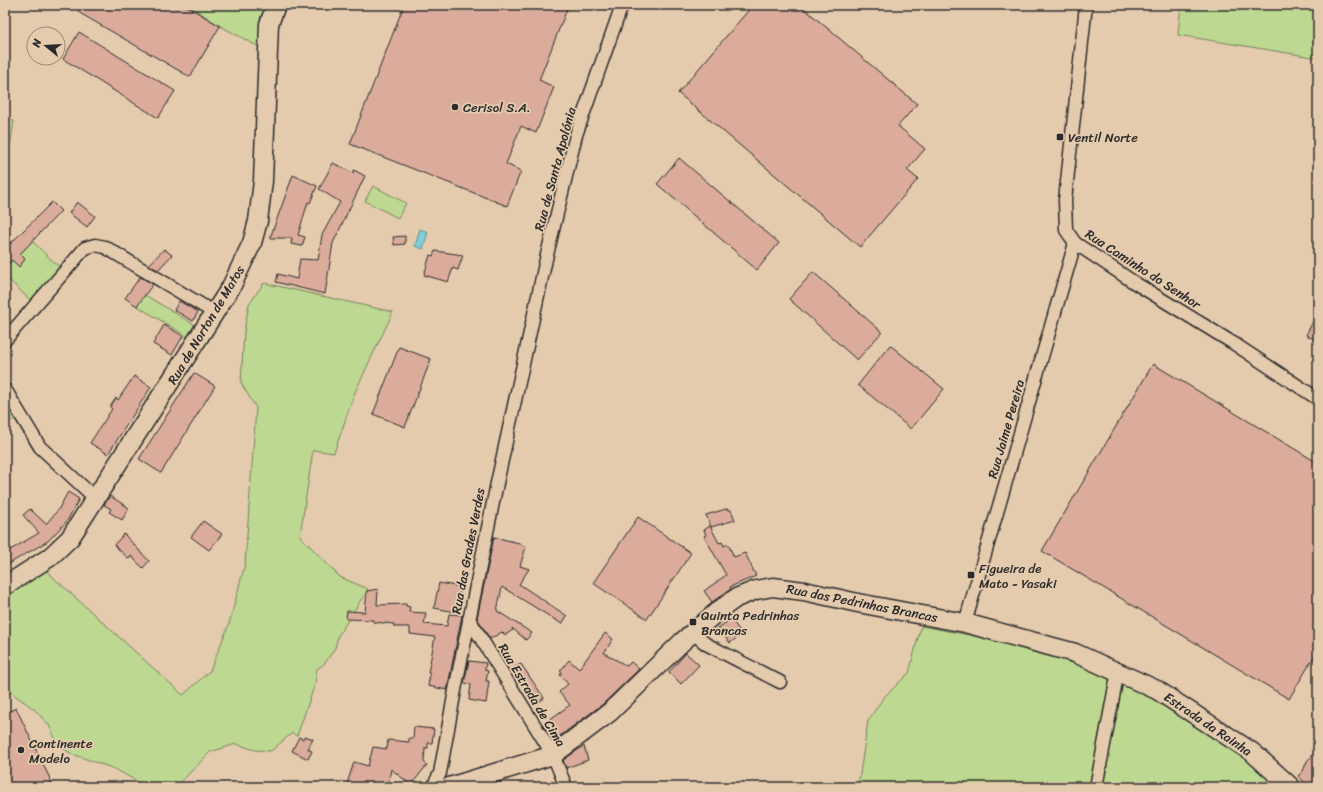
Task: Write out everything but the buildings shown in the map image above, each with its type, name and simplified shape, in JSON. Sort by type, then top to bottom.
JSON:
[{"type":"street","name":"Rua de Norton de Matos","points":[[5,586],[50,557],[70,538],[215,313],[242,266],[252,243],[258,221],[263,181],[269,24],[276,5]]},
{"type":"street","name":"Rua de Santa Apolónia","points":[[532,320],[576,135],[622,5]]},
{"type":"street","name":"Rua Caminho do Senhor","points":[[1086,5],[1065,200],[1066,230],[1075,242],[1135,283],[1233,343],[1318,399]]},
{"type":"street","name":"Rua Jaime Pereira","points":[[964,623],[1075,242]]},
{"type":"street","points":[[5,340],[85,248],[95,245],[105,247],[215,313]]},
{"type":"street","name":"Rua das Grades Verdes","points":[[433,787],[440,772],[469,619],[532,320]]},
{"type":"street","points":[[5,389],[40,447],[95,498]]},
{"type":"street","name":"Rua das Pedrinhas Brancas","points":[[449,787],[553,755],[610,712],[693,632],[736,598],[756,590],[773,587],[804,590],[858,603],[964,623],[1075,653],[1118,671]]},
{"type":"street","name":"Rua Estrada de Cima","points":[[469,619],[553,755],[566,787]]},
{"type":"street","points":[[693,632],[706,644],[780,682]]},
{"type":"street","points":[[1096,787],[1118,671]]},
{"type":"street","name":"Estrada da Rainha","points":[[1118,671],[1157,690],[1252,752],[1292,787]]},
{"type":"green space","points":[[188,5],[280,5],[261,48],[220,26]]},
{"type":"green space","points":[[1181,5],[1318,5],[1318,58],[1178,35]]},
{"type":"green space","points":[[5,118],[14,121],[9,153],[5,157]]},
{"type":"green space","points":[[373,186],[406,203],[398,218],[365,201]]},
{"type":"green space","points":[[32,241],[60,268],[30,300],[5,276],[5,268],[12,260],[19,266],[25,259],[20,254]]},
{"type":"green space","points":[[264,283],[393,312],[355,392],[334,453],[313,450],[300,536],[340,577],[368,589],[338,636],[335,648],[325,663],[317,669],[315,684],[297,736],[292,733],[271,751],[255,750],[236,744],[210,752],[176,787],[147,787],[115,769],[72,754],[58,745],[49,725],[34,709],[5,688],[5,595],[44,569],[183,695],[210,671],[229,624],[245,564],[256,408],[241,383],[244,331],[249,304]]},
{"type":"green space","points":[[145,295],[195,325],[188,337],[137,306]]},
{"type":"green space","points":[[5,394],[19,415],[5,426]]},
{"type":"green space","points":[[921,626],[1034,647],[1131,679],[1220,738],[1283,787],[858,787],[868,721],[883,698],[909,673]]},
{"type":"water","points":[[420,229],[428,232],[423,249],[415,246]]},
{"type":"place","name":"Cerisol S.A.","points":[[455,107]]},
{"type":"place","name":"Ventil Norte","points":[[1060,137]]},
{"type":"place","name":"Figueira de Mato - Yasaki","points":[[971,575]]},
{"type":"place","name":"Quinta Pedrinhas Brancas","points":[[693,622]]},
{"type":"place","name":"Continente Modelo","points":[[21,750]]}]
